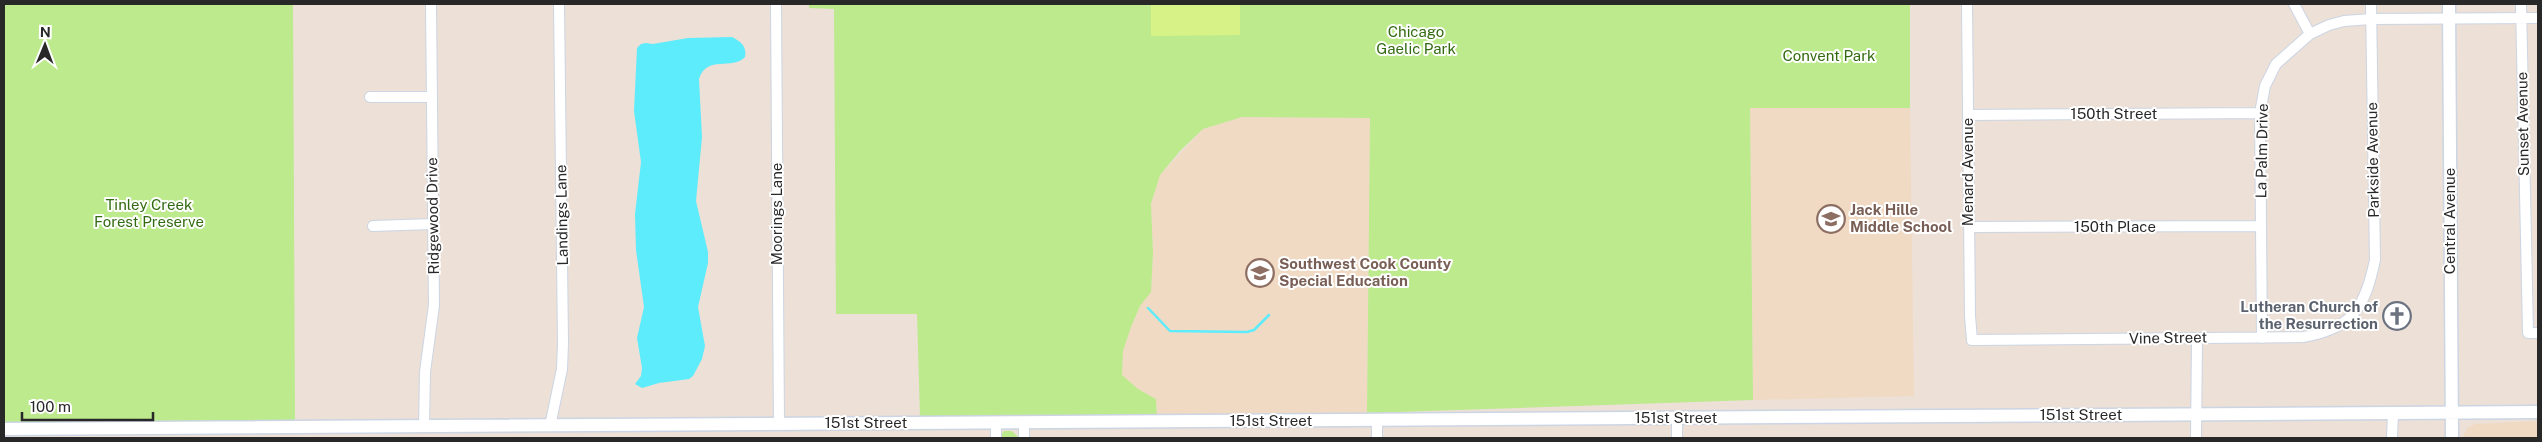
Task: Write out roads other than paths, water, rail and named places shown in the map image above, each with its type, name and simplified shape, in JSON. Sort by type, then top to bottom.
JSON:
[{"type":"street","name":"Ridgewood Drive","points":[[424,426],[425,372],[434,305],[431,4]]},
{"type":"street","name":"Landings Lane","points":[[550,426],[562,369],[563,342],[559,4]]},
{"type":"street","name":"Moorings Lane","points":[[776,4],[779,424]]},
{"type":"street","name":"Menard Avenue","points":[[1967,4],[1970,316],[1972,340]]},
{"type":"street","points":[[2294,4],[2310,34]]},
{"type":"street","name":"Parkside Avenue","points":[[2356,311],[2368,289],[2375,260],[2371,4]]},
{"type":"street","name":"Central Avenue","points":[[2449,4],[2452,438]]},
{"type":"street","name":"Sunset Avenue","points":[[2521,4],[2533,333]]},
{"type":"street","name":"La Palm Drive","points":[[2262,338],[2260,113],[2263,94],[2276,64],[2310,34],[2337,22],[2371,19],[2538,18]]},
{"type":"street","points":[[370,97],[432,97]]},
{"type":"street","name":"150th Street","points":[[1968,115],[2260,113]]},
{"type":"street","points":[[373,226],[432,224]]},
{"type":"street","name":"150th Place","points":[[1969,228],[2262,226]]},
{"type":"street","name":"Vine Street","points":[[1972,340],[2303,337],[2326,334],[2344,323],[2356,311]]},
{"type":"street","points":[[2196,438],[2197,338]]},
{"type":"street","name":"151st Street","points":[[4,429],[305,433],[424,426],[2538,412]]},
{"type":"street","points":[[2392,413],[2392,438]]},
{"type":"street","points":[[1676,418],[1677,438]]},
{"type":"street","points":[[1377,420],[1377,438]]},
{"type":"street","points":[[1024,422],[1024,438]]},
{"type":"street","points":[[996,423],[996,438]]},
{"type":"water","points":[[732,37],[743,45],[745,57],[733,63],[708,67],[703,71],[699,79],[702,137],[696,201],[708,252],[708,263],[698,307],[705,346],[702,359],[693,376],[689,379],[659,383],[642,388],[635,384],[641,376],[642,368],[637,338],[644,307],[636,250],[635,214],[641,162],[634,111],[637,48],[641,44],[646,43],[653,44],[688,38]]},
{"type":"waterway","points":[[1148,308],[1170,331],[1247,332],[1254,330],[1269,315]]},
{"type":"place","name":"Jack Hille Middle School","points":[[1831,219]]},
{"type":"place","name":"Southwest Cook County Special Education","points":[[1260,273]]},
{"type":"place","name":"Lutheran Church of the Resurrection","points":[[2397,316]]},
{"type":"park label","name":"Chicago Gaelic Park","points":[[1416,40]]},
{"type":"park label","name":"Convent Park","points":[[1829,56]]},
{"type":"park label","name":"Tinley Creek Forest Preserve","points":[[149,214]]}]
